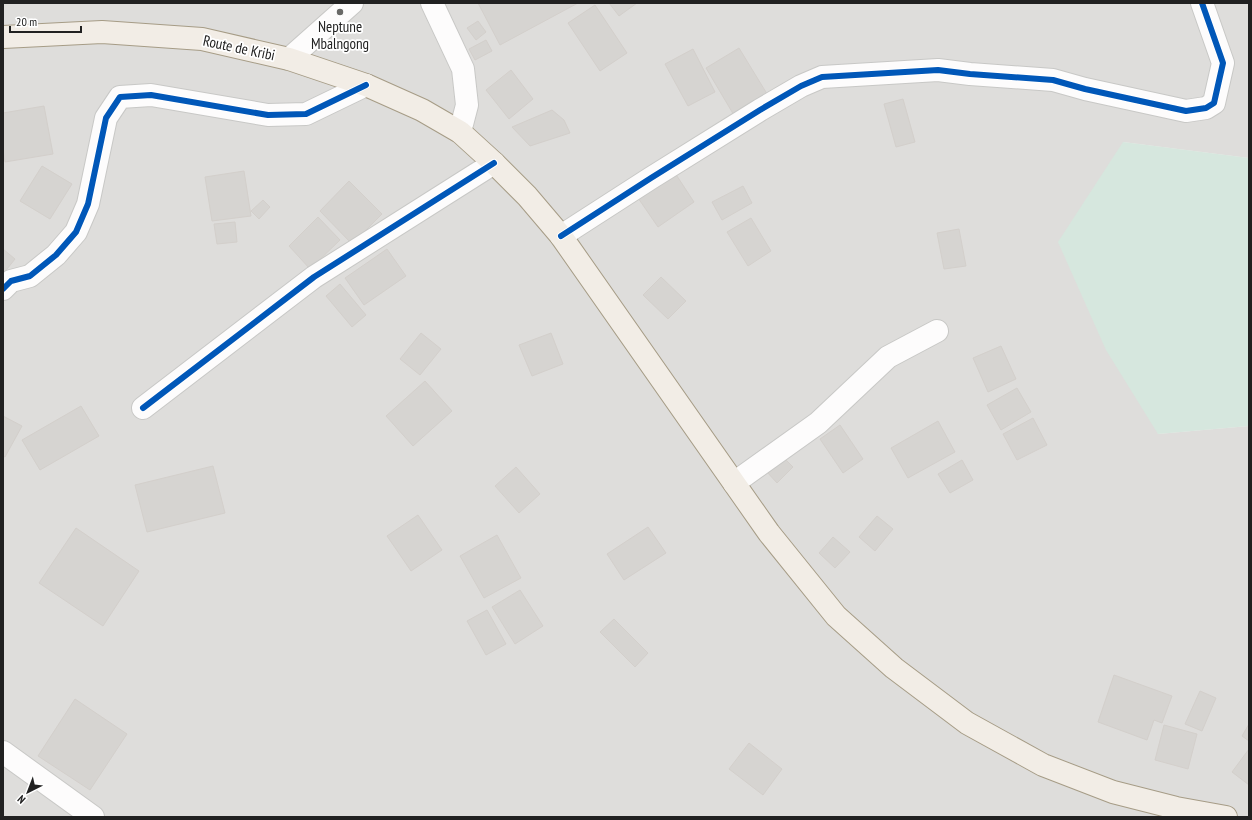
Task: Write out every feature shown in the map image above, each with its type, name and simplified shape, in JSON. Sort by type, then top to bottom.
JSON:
[{"type":"main road","name":"Route de Kribi","points":[[3,37],[102,32],[202,39],[289,59],[366,85],[422,110],[460,132],[527,196],[561,236],[769,533],[836,616],[894,668],[967,723],[1044,765],[1113,792],[1176,808],[1226,817]]},
{"type":"street","points":[[289,59],[352,3]]},
{"type":"street","points":[[432,3],[463,69],[467,105],[460,132]]},
{"type":"street","points":[[561,236],[760,110],[801,86],[822,77],[938,70],[970,74],[1053,80],[1085,89],[1186,111],[1206,108],[1214,103],[1223,63],[1202,3]]},
{"type":"street","points":[[3,289],[12,281],[30,276],[56,255],[76,232],[88,204],[106,118],[120,97],[151,95],[268,115],[306,114],[366,85]]},
{"type":"street","points":[[143,408],[314,277],[494,163]]},
{"type":"street","points":[[734,483],[818,423],[888,357],[937,331]]},
{"type":"street","points":[[3,752],[93,817]]},
{"type":"shaded area","points":[[3,3],[1249,3],[1249,158],[1123,142],[1158,434],[1249,426],[1249,817],[3,817]]},
{"type":"shaded area","points":[[1123,142],[1249,158],[1249,426],[1158,434],[1106,350],[1058,242]]},
{"type":"building","points":[[478,3],[578,3],[500,45]]},
{"type":"building","points":[[609,3],[637,3],[619,16]]},
{"type":"building","points":[[595,5],[627,53],[600,71],[568,23]]},
{"type":"building","points":[[478,21],[486,32],[476,40],[467,28]]},
{"type":"building","points":[[486,40],[492,51],[475,60],[469,49]]},
{"type":"building","points":[[739,48],[772,102],[738,122],[706,68]]},
{"type":"building","points":[[693,49],[715,92],[688,106],[665,64]]},
{"type":"building","points":[[511,70],[533,99],[509,119],[486,90]]},
{"type":"building","points":[[903,99],[915,142],[896,147],[884,104]]},
{"type":"building","points":[[44,106],[53,154],[5,162],[3,150],[3,113]]},
{"type":"building","points":[[552,110],[564,120],[570,133],[530,146],[512,127]]},
{"type":"building","points":[[42,166],[72,184],[50,219],[20,201]]},
{"type":"building","points":[[673,170],[694,202],[658,227],[636,195]]},
{"type":"building","points":[[244,171],[251,216],[212,221],[205,177]]},
{"type":"building","points":[[349,181],[382,214],[352,244],[320,211]]},
{"type":"building","points":[[743,186],[752,203],[722,220],[712,202]]},
{"type":"building","points":[[263,200],[270,207],[259,219],[251,211]]},
{"type":"building","points":[[318,217],[340,240],[310,269],[289,246]]},
{"type":"building","points":[[751,218],[771,251],[748,266],[727,232]]},
{"type":"building","points":[[235,222],[237,242],[217,244],[214,224]]},
{"type":"building","points":[[959,229],[966,266],[944,269],[937,233]]},
{"type":"building","points":[[3,249],[15,259],[3,274]]},
{"type":"building","points":[[387,249],[406,276],[364,305],[345,278]]},
{"type":"building","points":[[661,277],[686,301],[668,319],[643,295]]},
{"type":"building","points":[[340,284],[366,315],[352,327],[326,296]]},
{"type":"building","points":[[421,333],[441,349],[420,375],[400,359]]},
{"type":"building","points":[[551,333],[563,364],[532,376],[519,345]]},
{"type":"building","points":[[1001,346],[1016,379],[988,392],[973,358]]},
{"type":"building","points":[[425,381],[452,411],[413,446],[386,416]]},
{"type":"building","points":[[1017,388],[1031,412],[1001,430],[987,405]]},
{"type":"building","points":[[81,406],[99,436],[40,470],[22,440]]},
{"type":"building","points":[[3,416],[22,426],[5,457],[3,456]]},
{"type":"building","points":[[1033,418],[1047,445],[1017,460],[1003,434]]},
{"type":"building","points":[[938,421],[955,452],[908,478],[891,448]]},
{"type":"building","points":[[840,425],[863,459],[843,473],[820,439]]},
{"type":"building","points":[[782,456],[793,467],[777,483],[767,472]]},
{"type":"building","points":[[962,460],[973,480],[950,493],[938,474]]},
{"type":"building","points":[[213,466],[225,513],[147,532],[135,485]]},
{"type":"building","points":[[516,467],[540,494],[519,513],[495,486]]},
{"type":"building","points":[[418,515],[442,550],[411,571],[387,536]]},
{"type":"building","points":[[877,516],[893,529],[875,551],[859,537]]},
{"type":"building","points":[[648,527],[666,553],[624,580],[607,554]]},
{"type":"building","points":[[76,528],[139,571],[103,626],[39,583]]},
{"type":"building","points":[[497,535],[521,578],[484,598],[460,556]]},
{"type":"building","points":[[833,537],[850,552],[835,568],[819,553]]},
{"type":"building","points":[[520,590],[543,626],[515,644],[492,607]]},
{"type":"building","points":[[487,610],[506,644],[486,655],[467,621]]},
{"type":"building","points":[[614,619],[648,653],[635,667],[600,632]]},
{"type":"building","points":[[1114,675],[1172,696],[1162,723],[1154,720],[1147,740],[1098,722]]},
{"type":"building","points":[[1200,691],[1216,698],[1202,731],[1185,724]]},
{"type":"building","points":[[75,699],[127,734],[90,790],[38,756]]},
{"type":"building","points":[[1249,724],[1249,741],[1242,736]]},
{"type":"building","points":[[1164,725],[1197,734],[1188,769],[1155,760]]},
{"type":"building","points":[[749,743],[782,769],[763,795],[729,769]]},
{"type":"building","points":[[1249,749],[1249,785],[1232,772]]},
{"type":"cycle path","points":[[561,236],[760,110],[801,86],[822,77],[938,70],[970,74],[1053,80],[1085,89],[1186,111],[1206,108],[1214,103],[1223,63],[1202,3]]},
{"type":"cycle path","points":[[3,289],[11,281],[30,276],[56,255],[76,232],[88,204],[106,118],[120,97],[151,95],[268,115],[306,114],[366,85]]},
{"type":"cycle path","points":[[143,408],[314,277],[494,163]]},
{"type":"place","name":"Neptune Mbalngong","points":[[340,12]]}]
